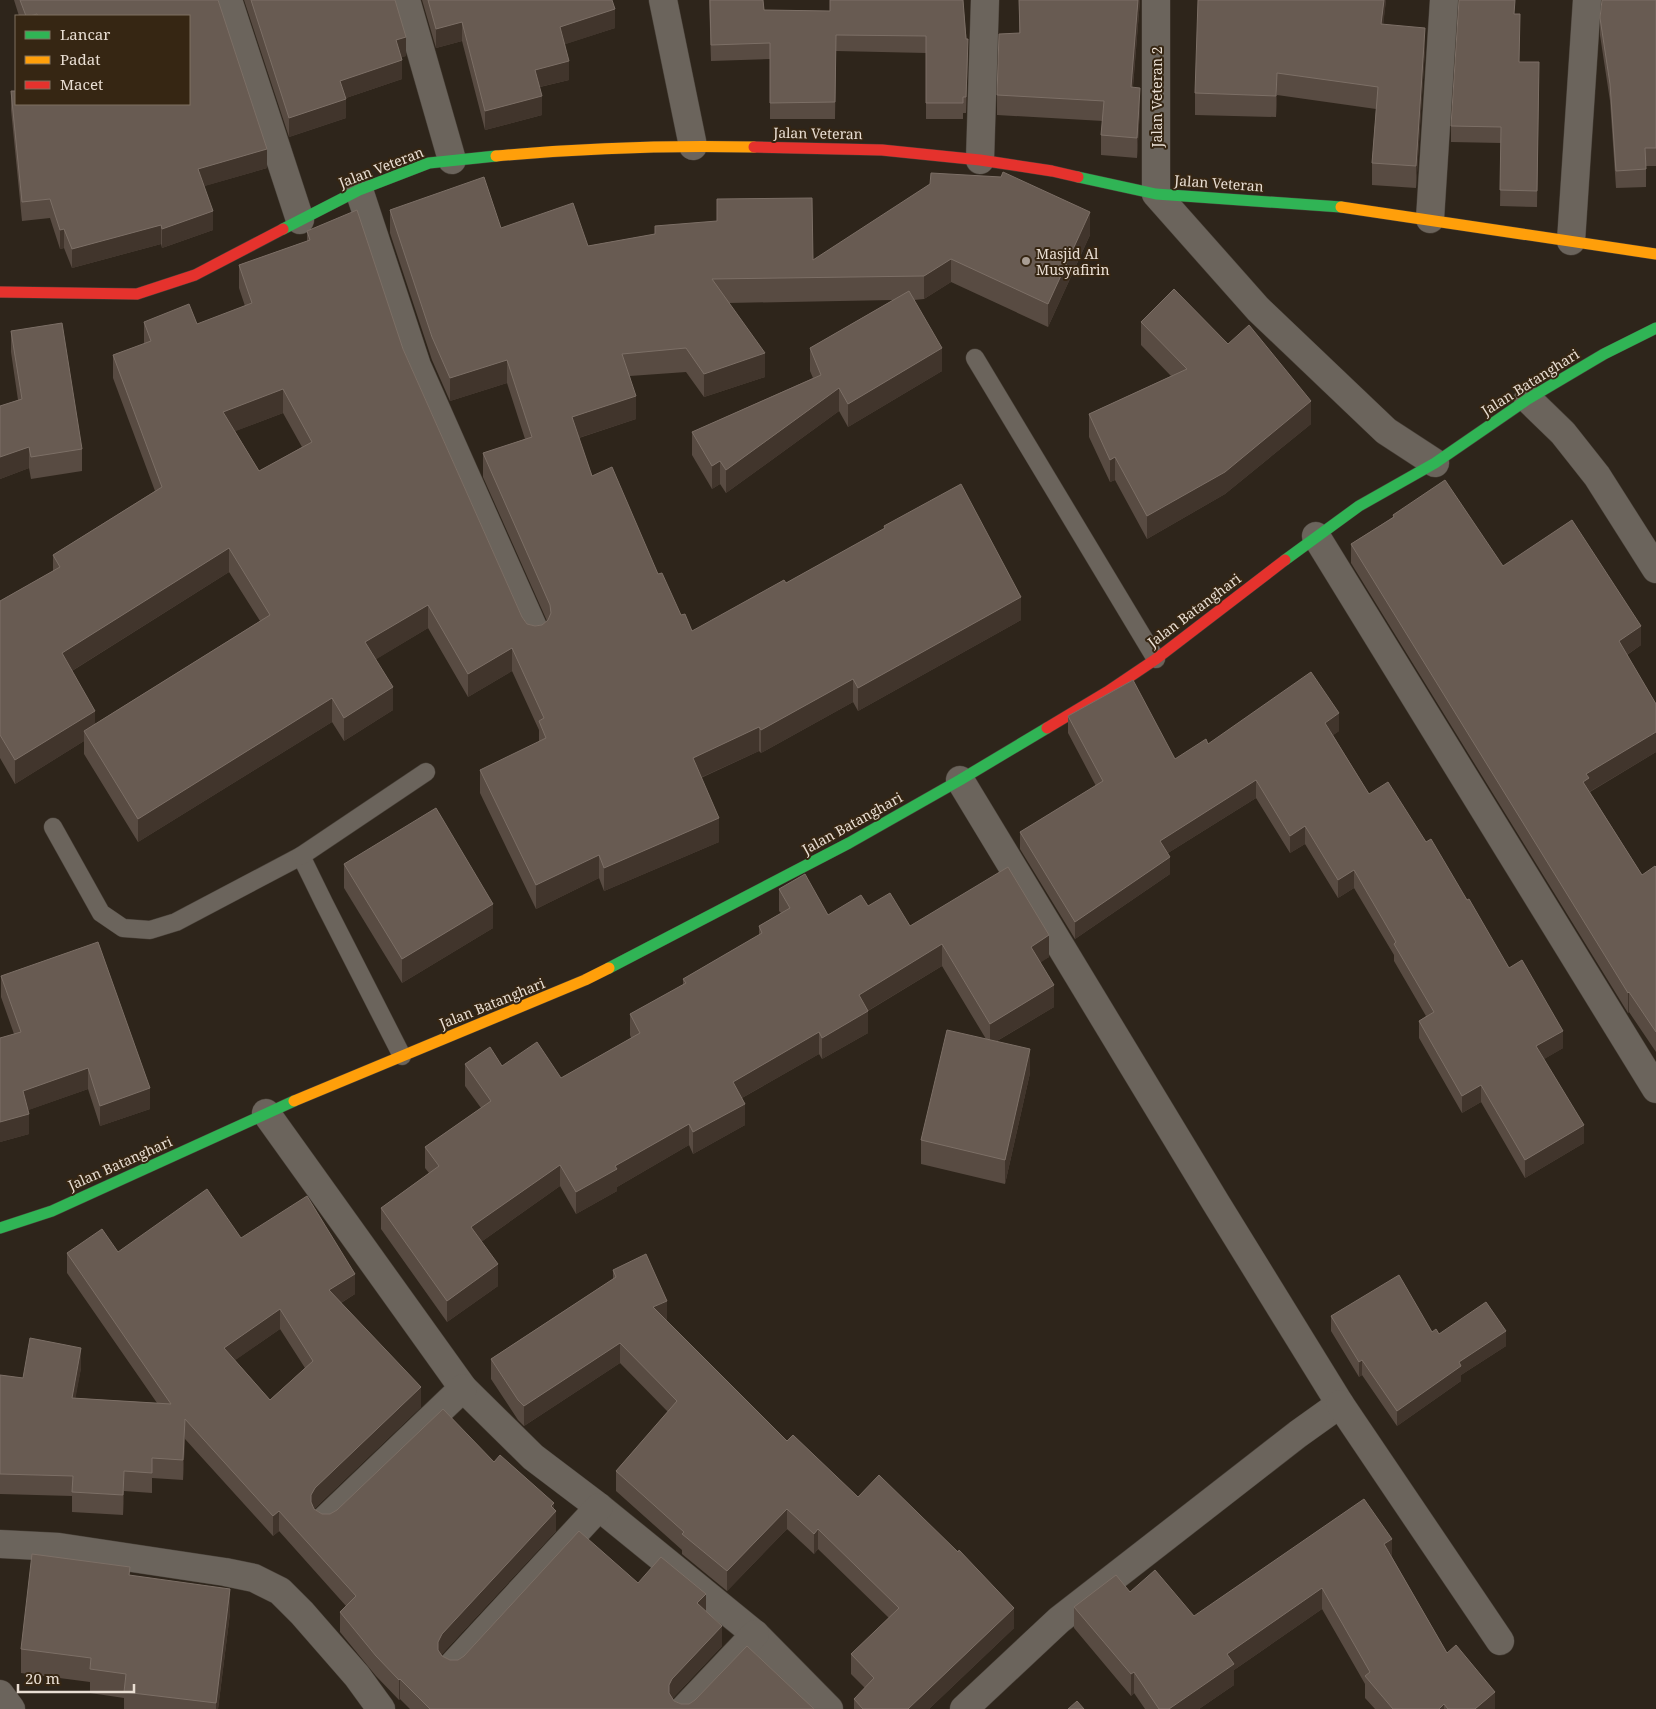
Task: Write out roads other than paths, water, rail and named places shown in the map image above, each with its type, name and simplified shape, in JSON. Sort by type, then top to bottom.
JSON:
[{"type":"street","points":[[228,0],[300,220]]},
{"type":"street","points":[[406,0],[452,160]]},
{"type":"street","points":[[663,0],[693,146]]},
{"type":"street","points":[[980,160],[985,0]]},
{"type":"street","name":"Jalan Veteran 2","points":[[1156,0],[1156,194]]},
{"type":"street","points":[[1430,219],[1444,0]]},
{"type":"street","points":[[1571,241],[1587,0]]},
{"type":"street","name":"Jalan Veteran","points":[[0,292],[138,294],[195,275],[359,190],[429,163],[532,153],[693,146],[882,150],[980,160],[1052,171],[1156,194],[1350,208],[1656,254]]},
{"type":"street","points":[[359,190],[417,366],[536,634]]},
{"type":"street","points":[[1156,194],[1258,309],[1386,431],[1435,463]]},
{"type":"street","name":"Jalan Batanghari","points":[[0,1228],[52,1210],[266,1113],[585,980],[849,843],[960,780],[1107,692],[1156,659],[1316,536],[1359,506],[1435,463],[1528,399],[1604,354],[1656,328]]},
{"type":"street","points":[[1528,399],[1563,433],[1610,493],[1656,569]]},
{"type":"street","points":[[1316,536],[1656,1089]]},
{"type":"street","points":[[960,780],[1340,1404],[1500,1641]]},
{"type":"street","points":[[266,1113],[463,1388],[533,1456],[755,1634],[828,1709]]},
{"type":"street","points":[[326,1519],[463,1388]]},
{"type":"street","points":[[964,1709],[1059,1620],[1340,1404]]},
{"type":"street","points":[[453,1665],[599,1507]]},
{"type":"street","points":[[0,1544],[58,1547],[254,1578],[280,1591],[302,1613],[357,1676],[381,1709]]},
{"type":"street","points":[[684,1709],[755,1634]]},
{"type":"street","points":[[0,1694],[12,1709]]},
{"type":"lane","points":[[975,358],[1156,659]]},
{"type":"lane","points":[[53,827],[101,913],[122,928],[150,930],[176,922],[301,856],[426,772]]},
{"type":"lane","points":[[301,856],[402,1056]]},
{"type":"place","name":"Masjid Al Musyafirin","points":[[1026,261]]}]
